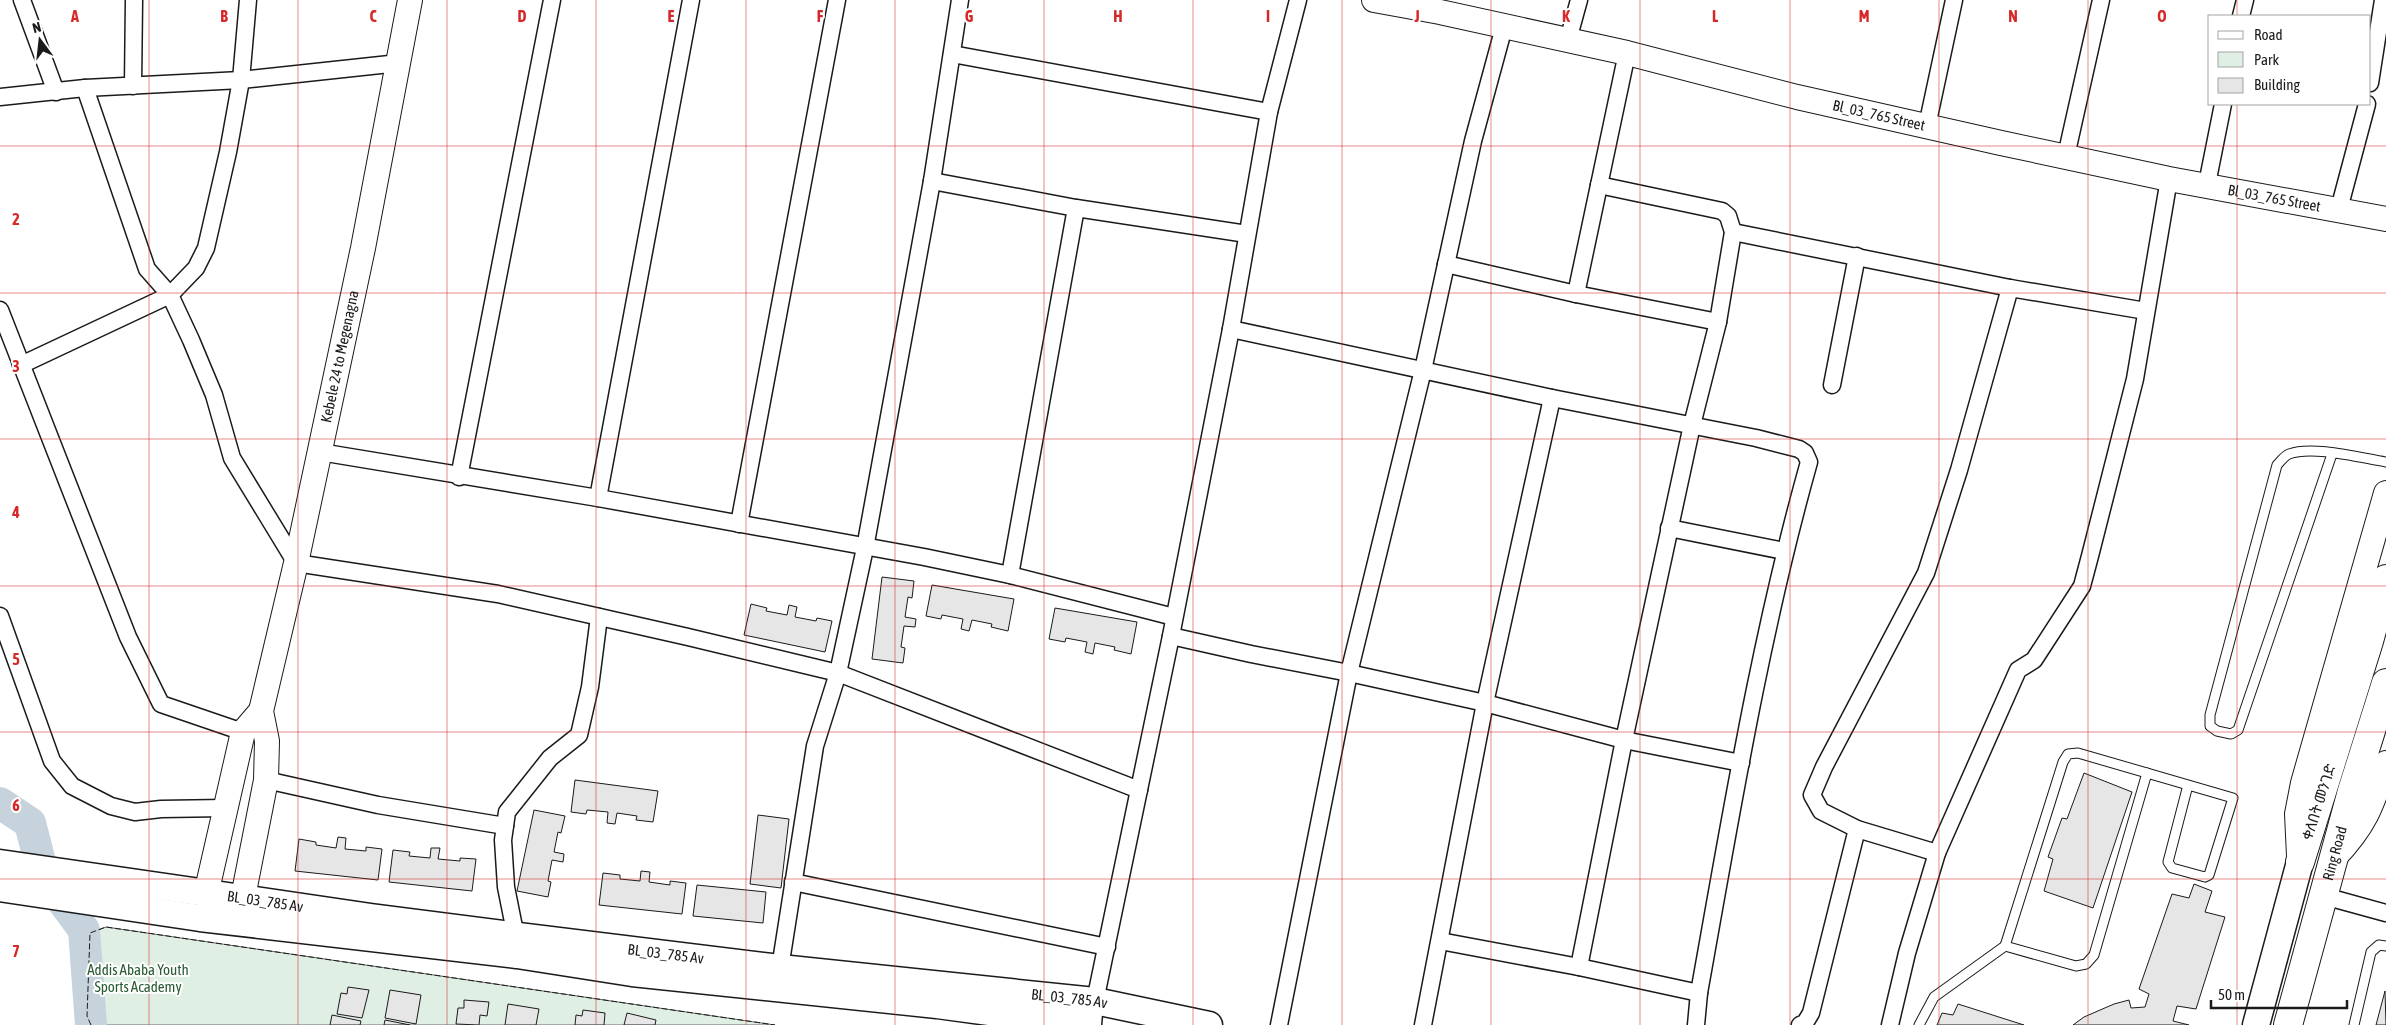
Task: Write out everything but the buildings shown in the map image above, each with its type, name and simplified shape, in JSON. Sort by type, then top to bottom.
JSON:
[{"type":"highway","name":"ቀለበት መንገድ","points":[[2300,862],[2352,698],[2386,579]]},
{"type":"highway","name":"Ring Road","points":[[2288,1025],[2333,859],[2386,683]]},
{"type":"main road","name":"ቀለበት መንገድ","points":[[2256,1025],[2300,862]]},
{"type":"main road","name":"BL_03_785 Av","points":[[0,863],[124,880],[206,894],[243,897],[517,945],[632,973],[937,1005],[1085,1025]]},
{"type":"main road","name":"BL_03_785 Av","points":[[0,888],[116,907],[780,968],[1094,1013],[1209,1025]]},
{"type":"street","points":[[22,0],[56,92]]},
{"type":"street","points":[[133,86],[134,0]]},
{"type":"street","points":[[21,365],[170,295],[196,268],[206,248],[217,206],[241,80],[248,0]]},
{"type":"street","name":"Kebele 24 to Megenagna","points":[[261,711],[296,563],[363,248],[410,0]]},
{"type":"street","points":[[459,476],[552,0]]},
{"type":"street","points":[[598,498],[690,0]]},
{"type":"street","points":[[739,524],[838,0]]},
{"type":"street","points":[[780,968],[816,746],[838,673],[865,548],[932,181],[960,0]]},
{"type":"street","points":[[1094,1013],[1231,329],[1269,112],[1298,0]]},
{"type":"street","name":"Bl_03_765 Street","points":[[1374,0],[1442,6],[1504,27],[1627,53],[1797,97],[2169,179],[2207,184],[2386,219]]},
{"type":"street","points":[[1568,40],[1578,0]]},
{"type":"street","points":[[1927,126],[1954,0]]},
{"type":"street","points":[[2066,156],[2101,0]]},
{"type":"street","points":[[2241,15],[2244,0]]},
{"type":"street","points":[[2371,76],[2382,0]]},
{"type":"street","points":[[1278,1025],[1349,673],[1422,370],[1472,141],[1504,27]]},
{"type":"street","points":[[1576,294],[1627,53]]},
{"type":"street","points":[[952,54],[1269,112]]},
{"type":"street","points":[[0,97],[85,88],[241,80],[398,63]]},
{"type":"street","points":[[85,88],[147,269],[170,295],[214,396],[232,458],[296,563],[498,594],[838,673],[1140,790]]},
{"type":"street","points":[[2207,184],[2223,105]]},
{"type":"street","points":[[2338,209],[2364,119],[2366,105]]},
{"type":"street","points":[[1890,1025],[1907,953],[1937,853],[2018,670],[2034,660],[2082,586],[2135,380],[2169,179]]},
{"type":"street","points":[[932,181],[1076,208],[1247,234]]},
{"type":"street","points":[[1579,967],[1624,740],[1692,425],[1718,322],[1733,232],[1728,216],[1722,211],[1599,185]]},
{"type":"street","points":[[1010,575],[1076,208]]},
{"type":"street","points":[[1733,232],[2010,288],[2146,312]]},
{"type":"street","points":[[1832,385],[1857,256]]},
{"type":"street","points":[[1446,264],[1576,294],[1718,322]]},
{"type":"street","points":[[1937,853],[1857,829],[1821,811],[1812,795],[1824,767],[1926,572],[1959,470],[2010,288]]},
{"type":"street","points":[[0,310],[128,637],[161,704],[242,732]]},
{"type":"street","points":[[1231,329],[1552,398],[1756,438],[1799,449],[1804,453],[1809,462],[1784,551],[1741,763],[1699,993],[1696,1025],[1709,1025]]},
{"type":"street","points":[[1423,1025],[1485,703],[1552,398]]},
{"type":"street","points":[[320,452],[598,498],[1010,575],[1174,617]]},
{"type":"street","points":[[2300,862],[2297,814],[2302,783],[2386,493]]},
{"type":"street","points":[[1670,528],[1784,551]]},
{"type":"street","points":[[0,616],[52,761],[72,786],[111,806],[134,812],[161,809],[225,808]]},
{"type":"street","points":[[517,945],[506,887],[503,840],[507,812],[550,758],[579,735],[590,687],[599,617]]},
{"type":"street","points":[[1171,636],[1485,703],[1624,740],[1741,763]]},
{"type":"street","points":[[206,894],[242,732],[261,711]]},
{"type":"street","points":[[243,897],[266,780],[267,741],[261,711]]},
{"type":"street","points":[[2333,859],[2354,838],[2364,821],[2386,763]]},
{"type":"street","points":[[266,780],[378,805],[505,826]]},
{"type":"street","points":[[1800,1025],[1806,1023],[1811,1013],[1857,829]]},
{"type":"street","points":[[793,882],[1107,947]]},
{"type":"street","points":[[2324,896],[2386,913]]},
{"type":"street","points":[[1440,941],[1579,967],[1699,993]]},
{"type":"lane","points":[[2332,454],[2238,730],[2231,734],[2216,731],[2210,726],[2210,715],[2277,465],[2287,455],[2303,450],[2332,454],[2386,462]]},
{"type":"lane","points":[[1919,1025],[1934,997],[2005,946],[2063,762],[2068,754],[2078,753],[2233,798],[2210,875],[2205,878],[2172,868],[2168,862],[2188,785]]},
{"type":"lane","points":[[2005,946],[2076,966],[2086,964],[2094,954],[2147,773]]},
{"type":"lane","points":[[2354,1025],[2370,952],[2378,945],[2386,946]]},
{"type":"green space","name":"Addis Ababa Youth Sports Academy","points":[[106,927],[775,1025],[91,1025],[87,1016],[90,933]]},
{"type":"waterway","points":[[0,803],[30,823],[43,874],[84,930],[91,1025]]},
{"type":"fence","points":[[91,1025],[87,1016],[90,933],[106,927],[775,1025]]}]
